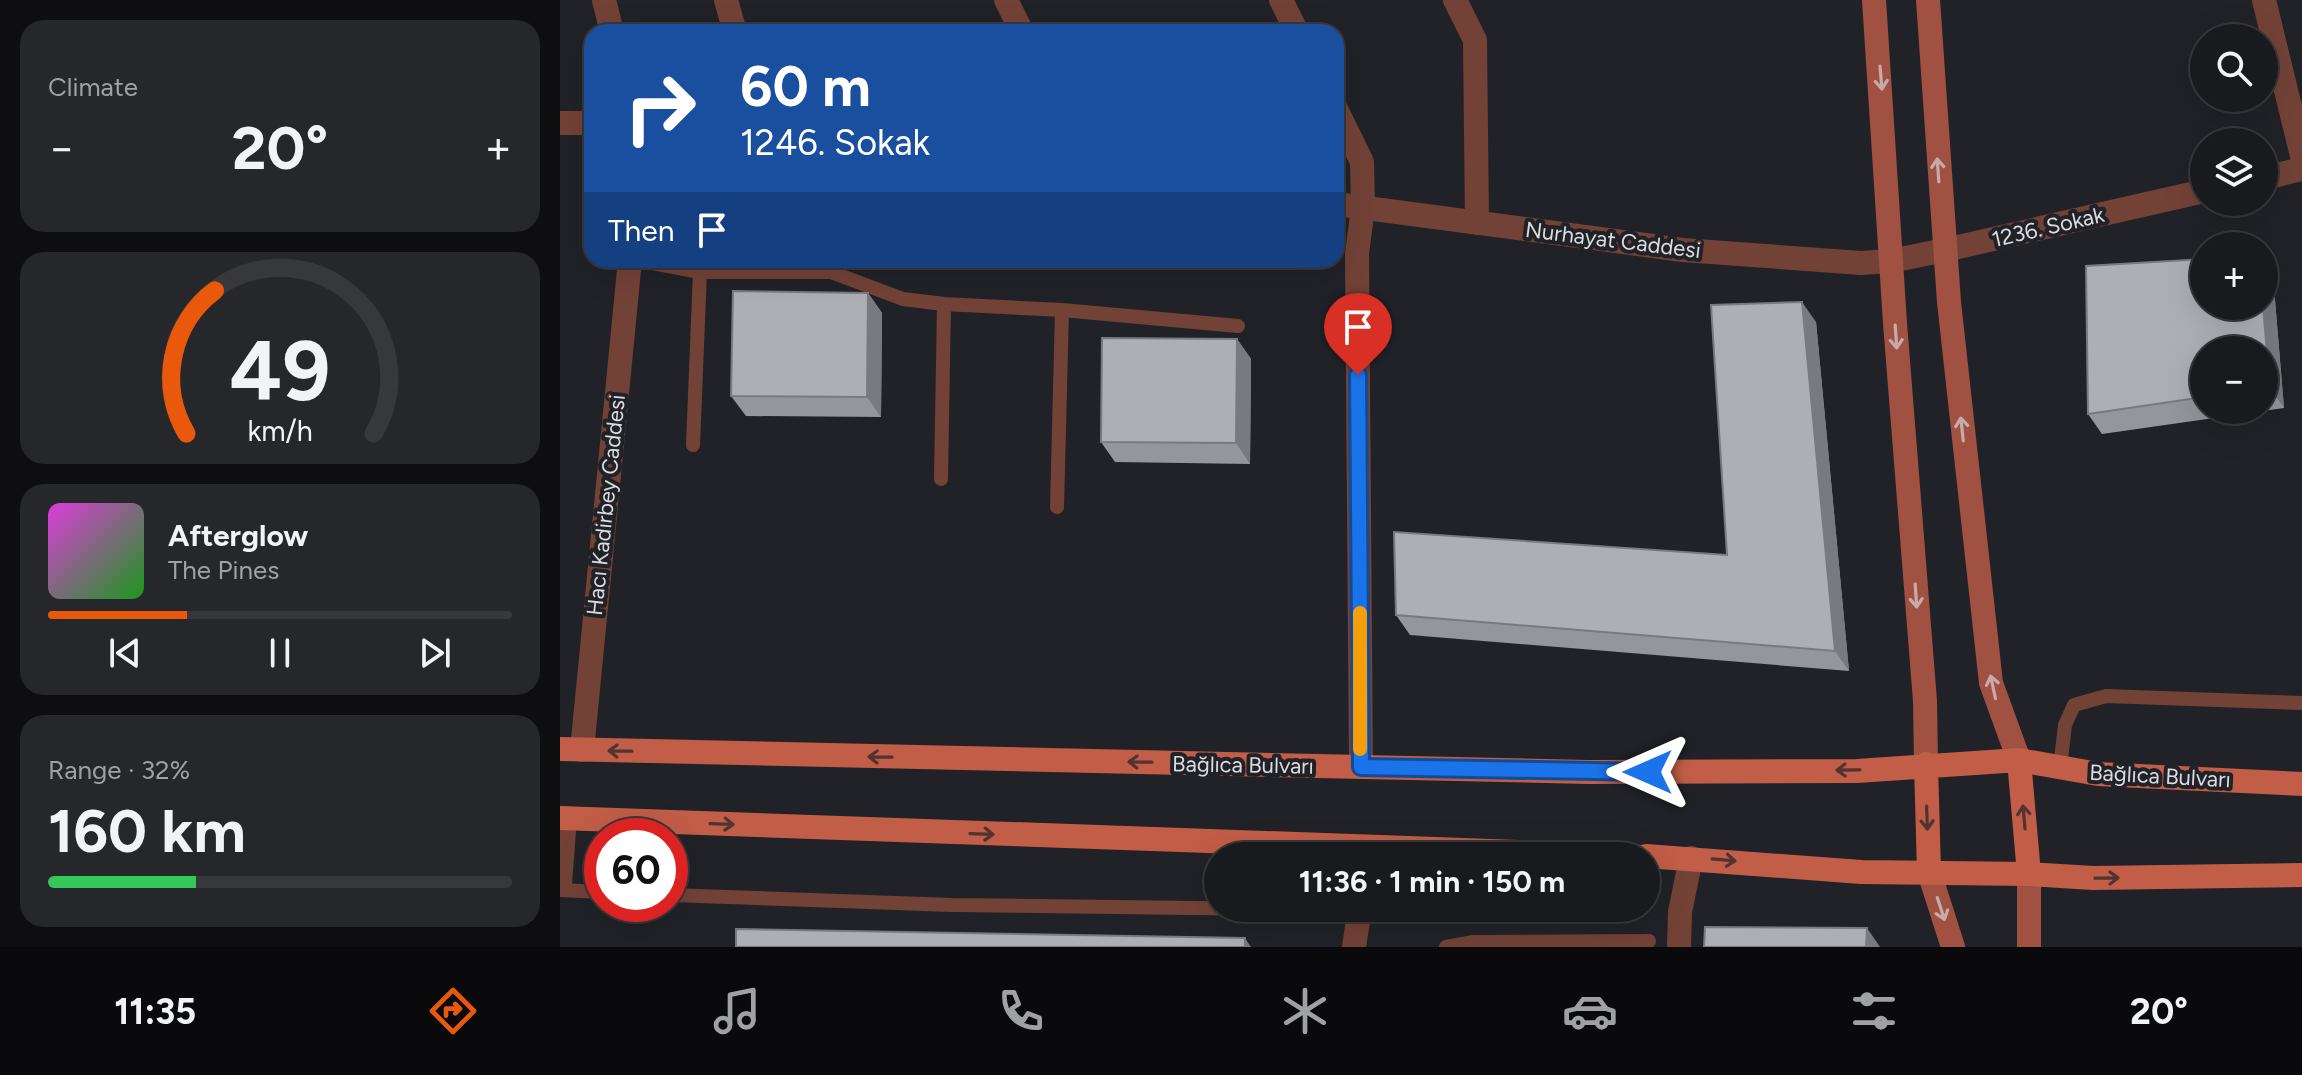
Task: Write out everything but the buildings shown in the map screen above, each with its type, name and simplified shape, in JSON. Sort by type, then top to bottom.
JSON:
[{"type":"main road","points":[[1874,0],[1925,701],[1929,872],[1953,947]]},
{"type":"main road","points":[[1928,0],[1945,250],[1961,419],[1991,683],[2019,760],[2029,874],[2029,947]]},
{"type":"main road","name":"Bağlıca Bulvarı","points":[[571,750],[1588,772],[1857,771],[2019,760],[2112,775],[2302,784]]},
{"type":"main road","points":[[562,818],[1204,845]]},
{"type":"main road","points":[[1660,857],[1861,872],[2093,878],[2302,875]]},
{"type":"street","points":[[604,0],[610,24]]},
{"type":"street","points":[[726,0],[733,24]]},
{"type":"street","points":[[1006,0],[1018,24]]},
{"type":"street","points":[[1281,0],[1293,24]]},
{"type":"street","points":[[1455,0],[1475,40],[1477,223]]},
{"type":"street","points":[[2264,0],[2302,156]]},
{"type":"street","points":[[560,123],[584,123]]},
{"type":"street","points":[[1344,125],[1362,162],[1363,207],[1357,254],[1361,767]]},
{"type":"street","points":[[2278,175],[2302,169]]},
{"type":"street","name":"1236. Sokak","points":[[1891,261],[2190,194]]},
{"type":"street","name":"Nurhayat Caddesi","points":[[1344,205],[1683,250],[1861,263],[1891,261]]},
{"type":"street","name":"Hacı Kadirbey Caddesi","points":[[571,750],[629,268]]},
{"type":"street","points":[[560,887],[562,818]]},
{"type":"street","points":[[1679,947],[1680,912],[1691,858]]},
{"type":"street","points":[[1354,947],[1358,922]]},
{"type":"lane","points":[[679,268],[700,272],[831,272],[903,299],[1238,326]]},
{"type":"lane","points":[[693,445],[700,272]]},
{"type":"lane","points":[[941,479],[944,304]]},
{"type":"lane","points":[[1057,507],[1062,310]]},
{"type":"lane","points":[[2060,768],[2065,725],[2074,705],[2106,696],[2302,703]]},
{"type":"lane","points":[[560,887],[584,890]]},
{"type":"lane","points":[[688,896],[952,905],[1204,907]]},
{"type":"lane","points":[[1446,947],[1473,942],[1649,941]]},
{"type":"slow traffic","points":[[1360,613],[1360,749]]},
{"type":"route","points":[[1358,375],[1361,767],[1648,772]]}]
